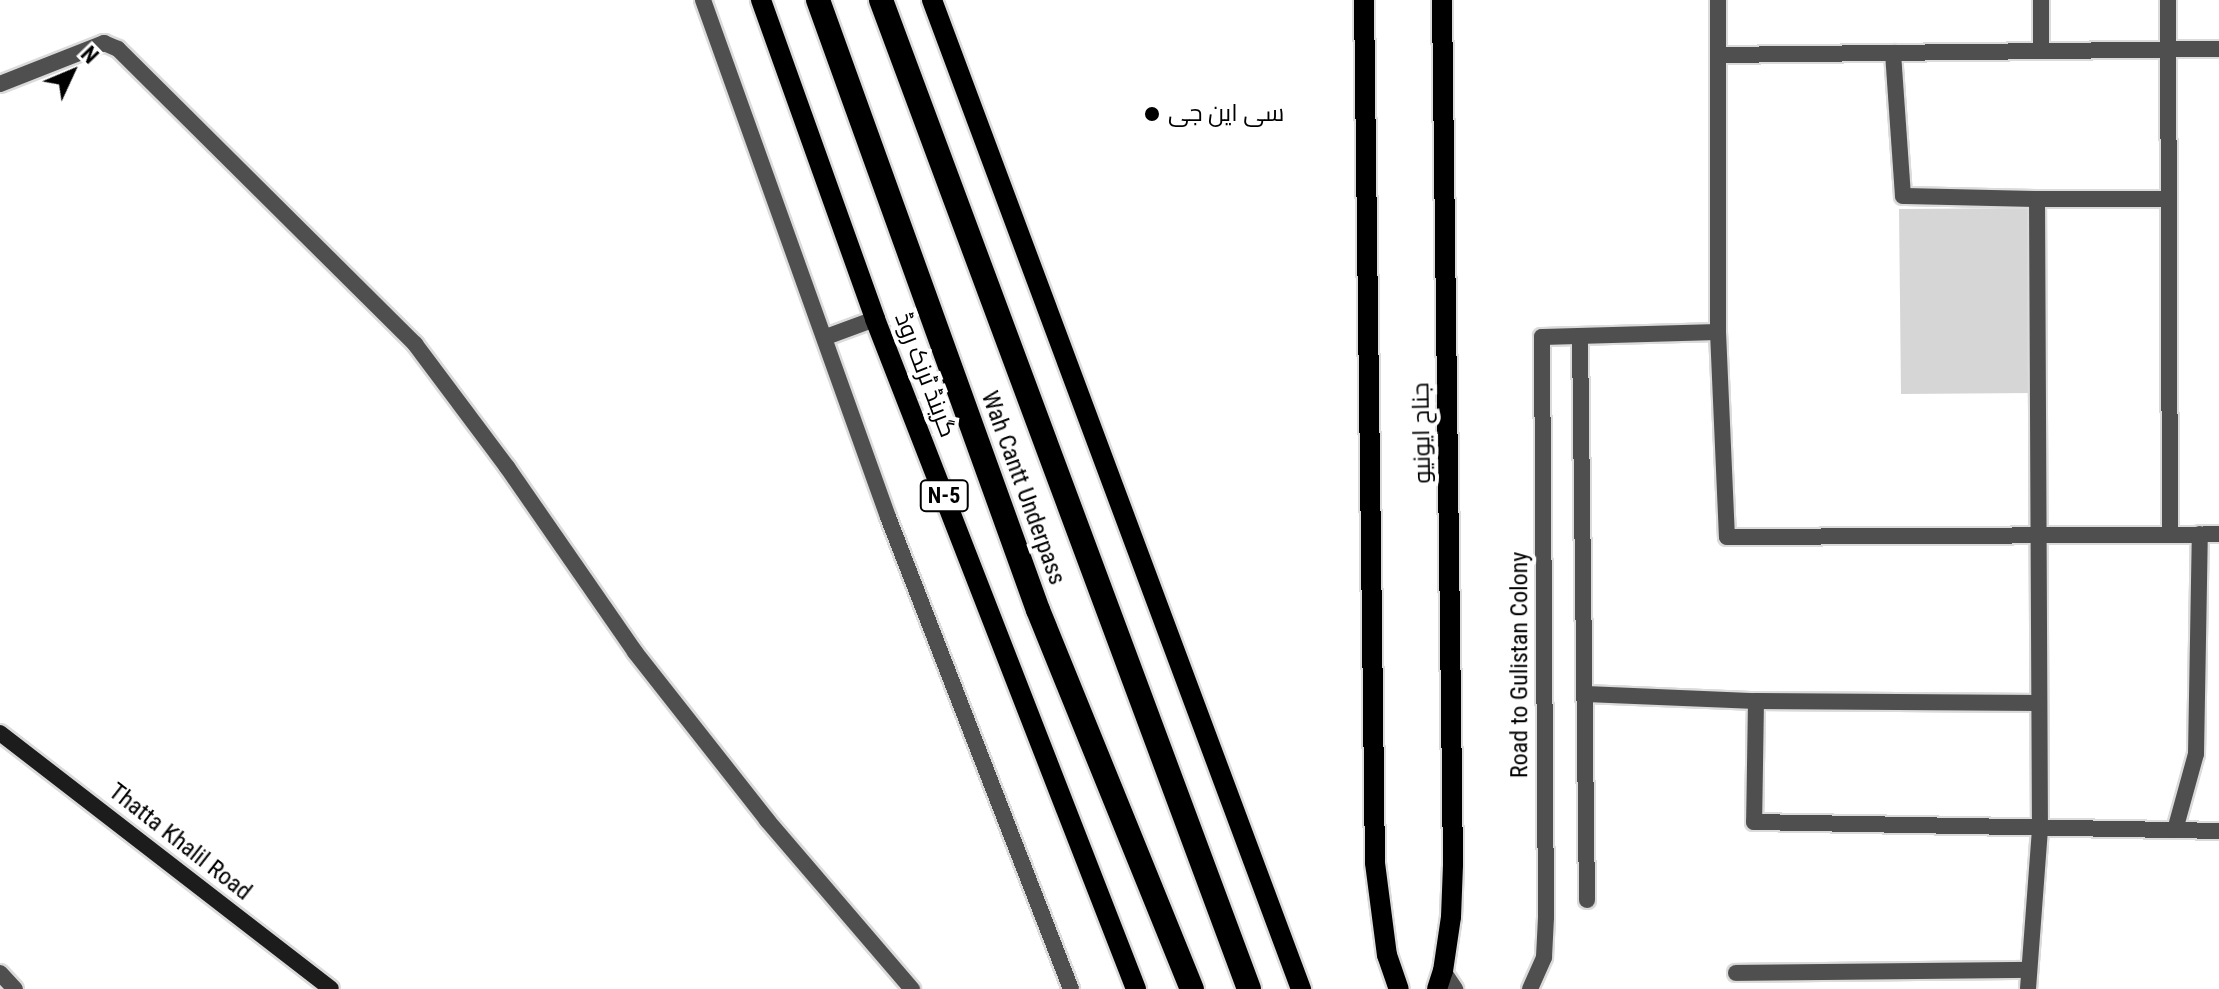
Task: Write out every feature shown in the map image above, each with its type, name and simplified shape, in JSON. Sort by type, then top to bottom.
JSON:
[{"type":"highway","name":"Wah Cantt Underpass","points":[[818,0],[1038,610],[1192,989]]},
{"type":"highway","name":"Wah Cantt Underpass","points":[[881,0],[1249,989]]},
{"type":"main road","name":"گرینڈ ٹرنک روڈ","points":[[761,0],[875,319],[1136,989]]},
{"type":"main road","points":[[932,0],[1301,989]]},
{"type":"main road","points":[[1364,0],[1375,863],[1387,955],[1399,989]]},
{"type":"main road","name":"جناح ایونیو","points":[[1440,980],[1453,865],[1442,0]]},
{"type":"street","points":[[703,0],[888,517],[1071,989]]},
{"type":"street","points":[[1718,0],[1718,332],[1727,537],[2219,534]]},
{"type":"street","points":[[2041,0],[2041,51]]},
{"type":"street","points":[[2168,0],[2170,534]]},
{"type":"street","points":[[0,84],[104,43],[118,49],[415,344],[507,467],[635,652],[767,820],[912,989]]},
{"type":"street","points":[[1718,55],[2219,49]]},
{"type":"street","points":[[1893,53],[1903,196],[2169,199]]},
{"type":"street","points":[[2028,989],[2040,829],[2037,199]]},
{"type":"street","points":[[826,337],[875,319]]},
{"type":"street","points":[[1587,900],[1580,336],[1718,332]]},
{"type":"street","name":"Road to Gulistan Colony","points":[[1530,989],[1544,957],[1546,917],[1542,337],[1580,336]]},
{"type":"street","points":[[2175,830],[2196,754],[2200,534]]},
{"type":"street","points":[[1586,694],[1756,701],[2039,703]]},
{"type":"street","points":[[1756,701],[1754,822],[2219,831]]},
{"type":"street","name":"Thatta Khalil Road","points":[[0,733],[331,989]]},
{"type":"street","points":[[1736,973],[2029,970]]},
{"type":"street","points":[[0,973],[15,989]]},
{"type":"street","points":[[1440,980],[1455,989]]},
{"type":"shaded area","points":[[2036,208],[2038,393],[1901,394],[1899,209]]},
{"type":"place","name":"سی این جی","points":[[1152,114]]}]
